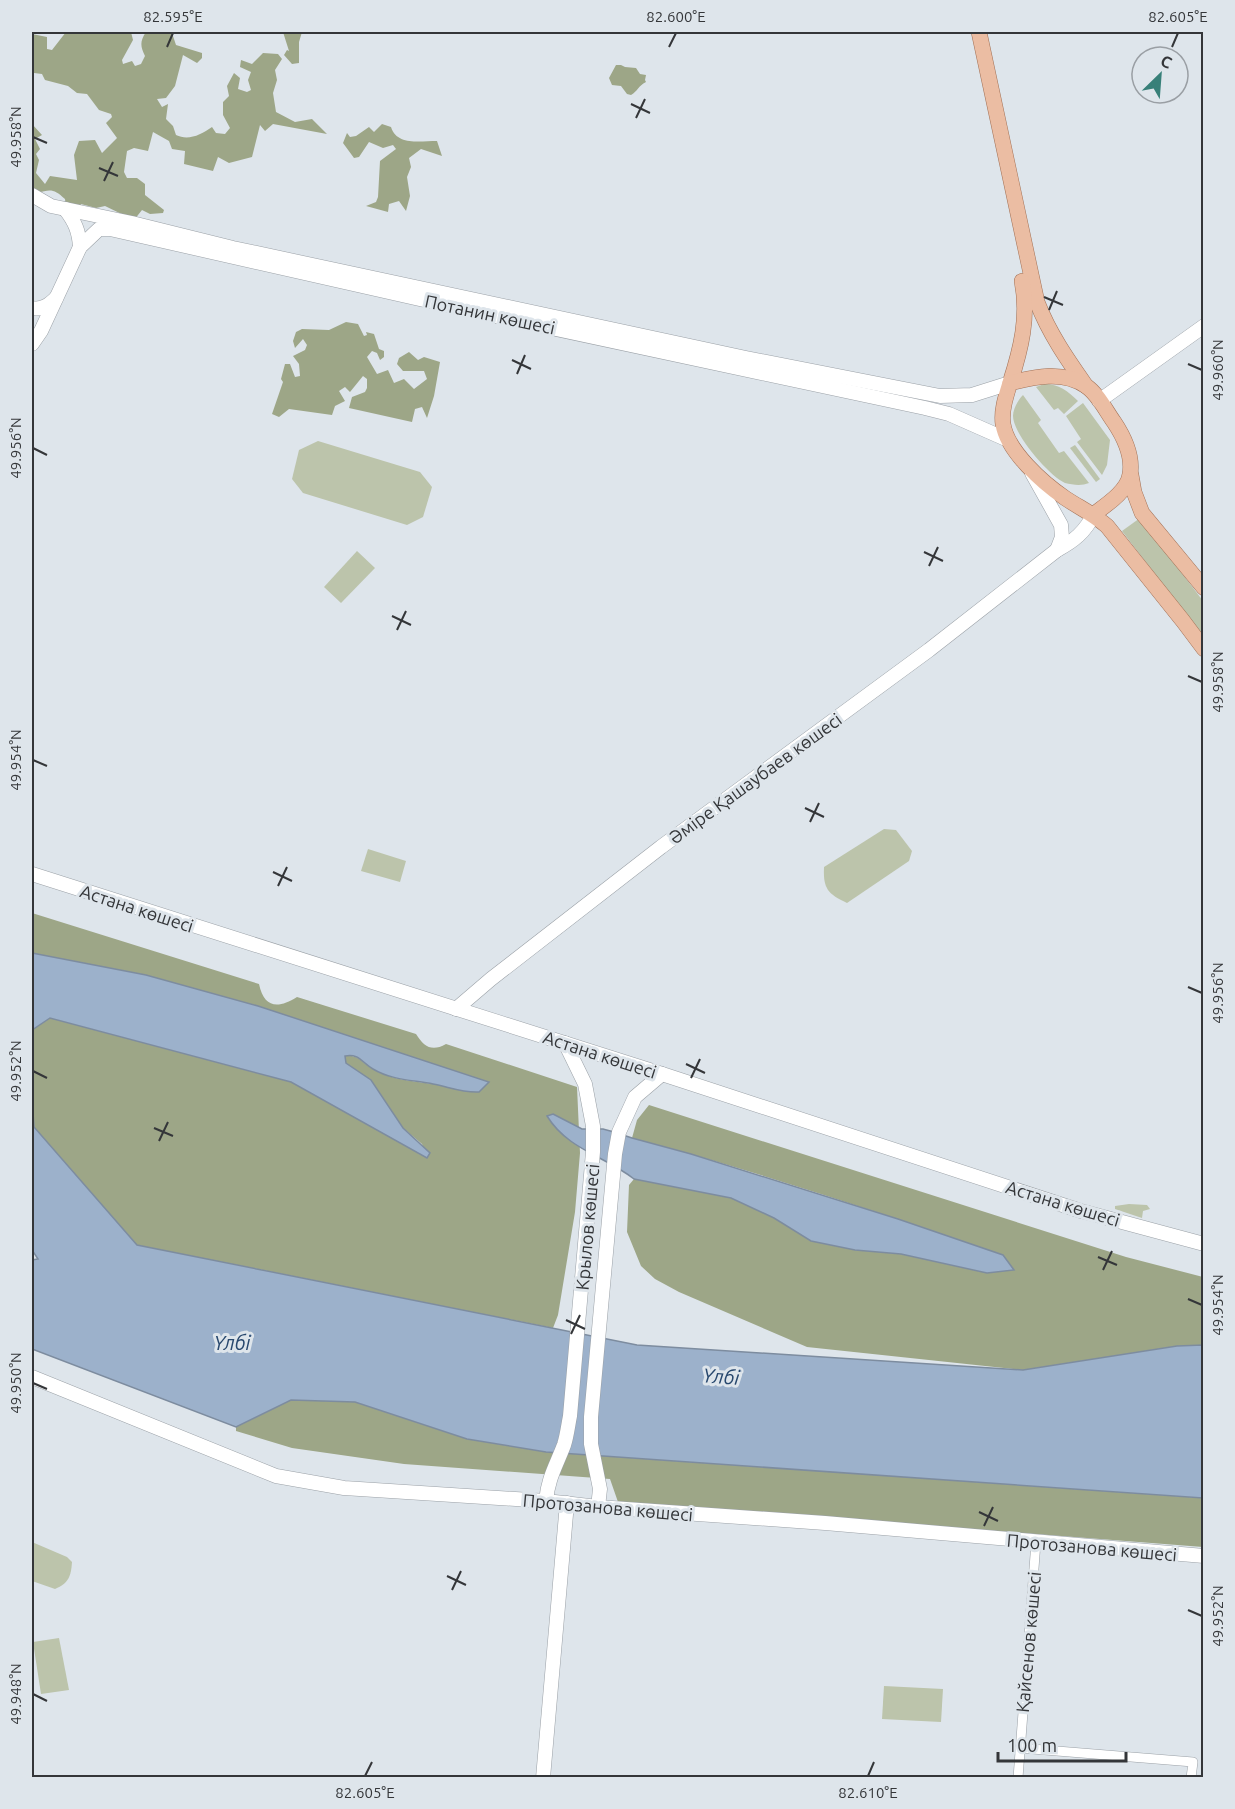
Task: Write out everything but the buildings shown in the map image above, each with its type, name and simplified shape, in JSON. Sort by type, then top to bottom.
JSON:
[{"type":"main road","points":[[970,32],[1025,296],[1022,342],[1005,398],[1003,424],[1008,440],[1027,464],[1061,525],[1062,537],[1057,550]]},
{"type":"main road","points":[[979,32],[1037,302],[1046,326],[1086,386],[1100,401],[1122,434],[1128,451],[1134,492],[1142,513],[1203,588]]},
{"type":"main road","points":[[32,195],[58,207],[75,223],[79,232],[80,247]]},
{"type":"main road","points":[[32,210],[58,207]]},
{"type":"main road","name":"Потанин көшесі","points":[[58,207],[132,222],[244,250],[746,358],[940,396],[972,394],[1010,383]]},
{"type":"main road","name":"Потанин көшесі","points":[[32,344],[41,332],[80,247],[99,229],[110,229],[215,254],[925,408],[950,414],[1008,440]]},
{"type":"main road","points":[[32,308],[47,306],[58,297]]},
{"type":"main road","points":[[1100,401],[1203,326]]},
{"type":"main road","points":[[1010,383],[1048,375],[1069,379],[1086,386]]},
{"type":"main road","points":[[1027,464],[1064,497],[1094,514],[1107,526],[1203,649]]},
{"type":"main road","points":[[1094,514],[1124,488],[1131,475]]},
{"type":"main road","name":"Әміре Қашаубаев көшесі","points":[[456,1009],[491,979],[661,847],[929,651],[1057,550],[1073,541],[1094,514]]},
{"type":"main road","name":"Астана көшесі","points":[[32,874],[662,1074],[1081,1211],[1203,1244]]},
{"type":"main road","name":"Крылов көшесі","points":[[546,1501],[550,1475],[565,1443],[571,1405],[593,1152],[593,1126],[585,1084],[565,1043]]},
{"type":"main road","name":"Крылов көшесі","points":[[598,1506],[599,1482],[591,1444],[591,1417],[615,1154],[619,1132],[634,1097],[662,1074]]},
{"type":"main road","name":"Протозанова көшесі","points":[[32,1377],[276,1476],[344,1488],[825,1523],[1203,1556]]},
{"type":"main road","points":[[543,1778],[567,1503]]},
{"type":"street","name":"Қайсенов көшесі","points":[[1018,1778],[1036,1542]]},
{"type":"street","points":[[1020,1748],[1193,1762],[1191,1778]]},
{"type":"green space","points":[[66,32],[131,32],[133,40],[122,60],[123,64],[132,61],[135,66],[141,64],[145,56],[141,44],[146,32],[172,33],[176,45],[202,53],[202,58],[197,63],[183,55],[175,86],[166,98],[157,99],[162,107],[168,104],[166,119],[173,126],[176,135],[181,137],[199,135],[212,127],[216,133],[225,134],[230,128],[223,115],[223,102],[229,96],[227,86],[234,73],[240,78],[238,89],[247,92],[251,90],[248,80],[251,72],[240,67],[241,60],[252,64],[263,53],[278,54],[282,59],[275,70],[277,80],[273,93],[276,112],[295,122],[312,119],[327,134],[273,124],[265,131],[260,125],[252,157],[229,163],[218,157],[213,171],[184,164],[185,151],[172,149],[169,141],[153,132],[148,151],[134,148],[127,151],[124,172],[127,178],[137,178],[145,184],[145,195],[164,210],[163,213],[150,214],[142,210],[134,220],[105,206],[96,208],[81,204],[79,208],[66,207],[65,199],[55,192],[37,193],[32,190],[32,124],[42,135],[35,139],[40,149],[36,154],[39,160],[36,173],[45,184],[50,176],[77,180],[74,155],[79,141],[95,140],[102,153],[117,138],[106,123],[112,117],[111,114],[99,110],[87,94],[77,93],[68,86],[45,80],[42,74],[34,73],[32,70],[32,34],[47,37],[47,49],[52,50]]},
{"type":"green space","points":[[283,32],[302,32],[299,42],[299,63],[292,64],[284,55],[287,50],[289,51]]},
{"type":"green space","points":[[616,65],[636,68],[640,74],[646,75],[646,82],[631,95],[627,94],[621,86],[612,85],[609,78]]},
{"type":"green space","points":[[382,124],[391,127],[398,137],[404,140],[437,141],[442,156],[421,149],[409,158],[411,167],[407,177],[410,196],[406,211],[399,201],[389,204],[388,212],[366,206],[376,202],[380,161],[396,149],[393,145],[383,148],[369,142],[359,157],[354,158],[343,143],[347,133],[350,137],[356,136],[369,127],[374,132]]},
{"type":"green space","points":[[346,322],[358,324],[364,336],[367,335],[366,332],[374,334],[379,349],[384,351],[384,357],[380,360],[377,353],[372,351],[367,357],[377,374],[388,370],[394,383],[404,379],[414,389],[427,379],[424,371],[403,371],[397,364],[399,358],[409,352],[418,360],[424,357],[440,362],[434,396],[427,418],[422,407],[415,409],[412,422],[349,408],[352,397],[365,392],[367,388],[367,379],[363,376],[350,392],[345,387],[339,391],[345,401],[335,406],[332,415],[289,409],[279,417],[272,414],[283,382],[281,379],[285,364],[290,364],[295,377],[300,376],[299,364],[293,356],[305,350],[307,345],[303,339],[295,348],[293,341],[296,332],[302,329],[329,330]]},
{"type":"green space","points":[[1044,384],[1063,389],[1078,401],[1064,414],[1058,408],[1054,410],[1036,387]]},
{"type":"green space","points":[[1023,395],[1041,420],[1038,423],[1059,453],[1064,451],[1089,483],[1077,485],[1065,483],[1050,472],[1033,454],[1019,433],[1013,416],[1016,405]]},
{"type":"green space","points":[[1083,403],[1110,440],[1107,465],[1102,475],[1077,442],[1081,439],[1066,416]]},
{"type":"green space","points":[[318,441],[420,472],[432,487],[423,517],[407,525],[303,493],[292,479],[299,450]]},
{"type":"green space","points":[[1075,445],[1100,479],[1096,482],[1070,448]]},
{"type":"green space","points":[[1140,518],[1203,601],[1203,637],[1122,531]]},
{"type":"green space","points":[[357,551],[375,568],[341,603],[324,587]]},
{"type":"green space","points":[[884,829],[896,830],[912,851],[909,861],[847,903],[835,897],[828,890],[824,881],[824,867]]},
{"type":"green space","points":[[368,849],[406,861],[400,882],[361,871]]},
{"type":"green space","points":[[32,913],[259,984],[264,998],[273,1004],[284,1003],[297,997],[416,1034],[422,1042],[432,1048],[446,1044],[577,1087],[580,1153],[575,1212],[558,1315],[553,1328],[137,1245],[34,1127],[32,1030],[50,1018],[291,1082],[427,1157],[422,1144],[403,1128],[371,1080],[346,1063],[344,1056],[357,1058],[387,1076],[433,1084],[146,975],[32,953]]},
{"type":"green space","points":[[649,1105],[1126,1257],[1203,1277],[1203,1345],[1177,1346],[1023,1370],[807,1347],[679,1292],[655,1279],[641,1266],[627,1232],[629,1185],[634,1179],[731,1198],[774,1218],[811,1241],[855,1250],[901,1254],[987,1273],[1007,1262],[1003,1255],[865,1208],[772,1178],[632,1138],[637,1120]]},
{"type":"green space","points":[[1147,1205],[1150,1209],[1143,1211],[1142,1218],[1115,1209],[1115,1206]]},
{"type":"green space","points":[[291,1400],[355,1402],[467,1439],[546,1452],[1203,1498],[1203,1547],[618,1502],[610,1479],[404,1464],[292,1448],[236,1431],[236,1427]]},
{"type":"green space","points":[[32,1542],[67,1557],[72,1562],[70,1575],[66,1582],[55,1589],[32,1581]]},
{"type":"green space","points":[[59,1638],[69,1690],[41,1694],[33,1642]]},
{"type":"green space","points":[[884,1686],[943,1689],[941,1722],[882,1719]]},
{"type":"water","points":[[32,953],[146,975],[258,1006],[489,1082],[479,1092],[462,1091],[380,1073],[357,1057],[345,1056],[346,1063],[371,1080],[403,1128],[430,1153],[427,1158],[291,1082],[50,1018],[32,1030]]},
{"type":"water","name":"Үлбі","points":[[32,1098],[34,1127],[137,1245],[637,1345],[1023,1370],[1177,1346],[1203,1345],[1203,1498],[546,1452],[467,1439],[355,1402],[291,1400],[236,1427],[32,1349],[32,1260],[38,1259],[32,1250]]},
{"type":"water","points":[[553,1114],[582,1129],[603,1129],[614,1132],[898,1219],[1003,1255],[1014,1270],[987,1273],[901,1254],[855,1250],[811,1241],[774,1218],[731,1198],[634,1179],[565,1137],[547,1116]]}]
